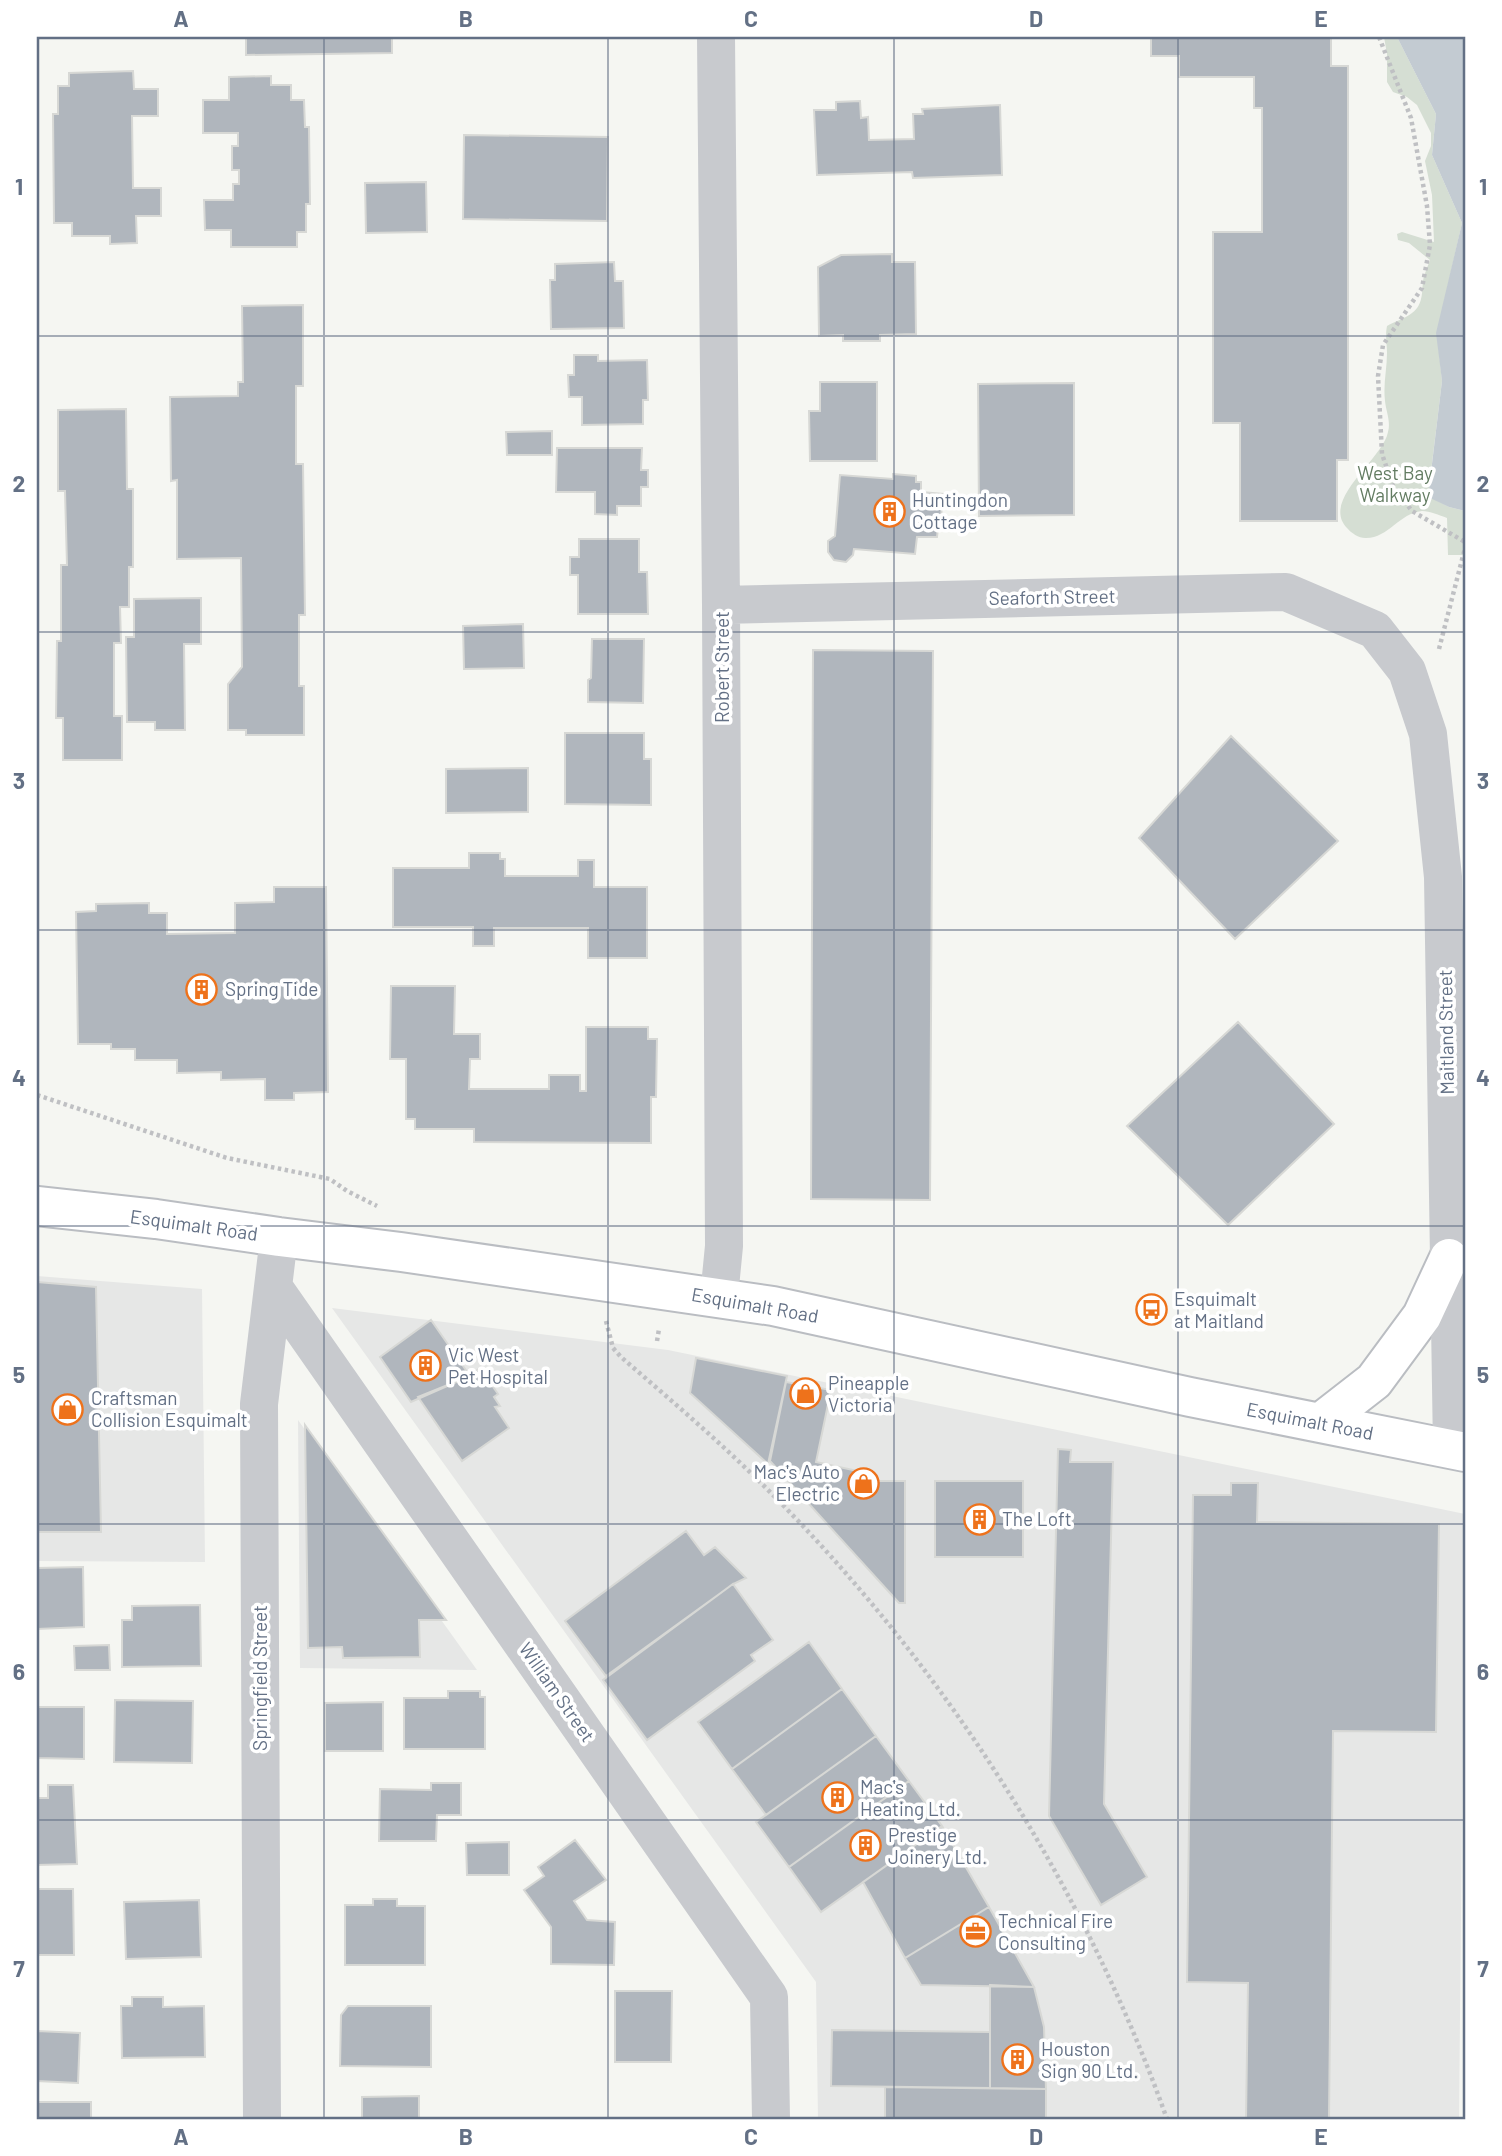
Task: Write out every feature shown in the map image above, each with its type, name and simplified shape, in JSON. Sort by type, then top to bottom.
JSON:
[{"type":"main road","name":"Esquimalt Road","points":[[37,1206],[401,1252],[773,1306],[1459,1451]]},
{"type":"main road","points":[[1320,1423],[1374,1381],[1422,1316],[1449,1258]]},
{"type":"street","name":"Robert Street","points":[[716,37],[724,1246],[719,1297]]},
{"type":"street","name":"Seaforth Street","points":[[721,605],[1286,592],[1375,631]]},
{"type":"street","name":"Maitland Street","points":[[1375,631],[1406,671],[1428,734],[1443,877],[1449,1258],[1459,1451]]},
{"type":"street","name":"Springfield Street","points":[[262,2119],[259,1404],[279,1237]]},
{"type":"street","name":"William Street","points":[[274,1288],[769,1997],[771,2119]]},
{"type":"path","points":[[1379,37],[1411,118],[1430,244],[1422,288],[1383,345],[1377,376],[1382,454],[1393,486],[1412,511],[1465,542]]},
{"type":"path","points":[[1441,648],[1465,548]]},
{"type":"path","points":[[37,1095],[227,1158],[330,1179]]},
{"type":"path","points":[[657,1341],[659,1329]]},
{"type":"path","points":[[607,1333],[613,1348],[621,1357],[773,1494],[830,1555],[940,1689],[981,1747],[1035,1835],[1086,1928],[1141,2050],[1167,2119]]},
{"type":"shaded area","points":[[1397,37],[1465,37],[1465,511],[1428,497],[1442,381],[1436,333],[1462,223],[1432,155],[1436,114]]},
{"type":"shaded area","points":[[37,1276],[202,1289],[205,1562],[37,1561]]},
{"type":"shaded area","points":[[332,1308],[668,1350],[1465,1514],[1459,2119],[818,2119],[816,1982]]},
{"type":"shaded area","points":[[298,1420],[477,1670],[300,1668]]},
{"type":"green space","name":"West Bay Walkway","points":[[1384,37],[1397,37],[1436,114],[1432,155],[1462,223],[1437,333],[1442,381],[1428,496],[1449,507],[1465,511],[1465,555],[1448,555],[1447,518],[1434,513],[1414,513],[1380,534],[1365,538],[1351,532],[1341,517],[1341,505],[1347,492],[1384,443],[1389,428],[1385,395],[1387,326],[1409,315],[1419,305],[1430,260],[1409,243],[1398,240],[1397,234],[1402,232],[1434,242],[1432,195],[1425,161],[1431,146],[1431,133],[1417,105],[1407,97],[1393,92],[1387,82]]},
{"type":"building","points":[[246,37],[392,37],[392,53],[246,55]]},
{"type":"building","points":[[1151,37],[1331,37],[1331,66],[1348,66],[1348,460],[1337,460],[1337,521],[1240,521],[1240,423],[1213,423],[1213,232],[1262,232],[1262,108],[1254,108],[1254,77],[1179,77],[1179,56],[1151,56]]},
{"type":"building","points":[[133,71],[134,89],[158,89],[158,116],[132,116],[133,188],[161,188],[161,216],[136,216],[137,243],[110,244],[110,236],[72,236],[72,223],[54,223],[53,114],[58,114],[58,86],[69,86],[69,73]]},
{"type":"building","points":[[271,76],[271,85],[291,85],[291,100],[304,100],[305,127],[309,127],[310,204],[306,204],[306,232],[297,232],[297,247],[231,247],[231,230],[205,230],[204,200],[233,200],[233,184],[239,184],[239,170],[232,170],[232,146],[238,146],[238,133],[203,133],[203,100],[229,100],[229,77]]},
{"type":"building","points":[[860,101],[861,118],[868,117],[869,140],[914,139],[913,114],[923,114],[922,109],[1000,105],[1002,175],[913,178],[912,172],[817,175],[814,110],[836,110],[836,102]]},
{"type":"building","points":[[464,135],[608,137],[607,221],[463,219]]},
{"type":"building","points":[[426,182],[427,232],[366,233],[365,183]]},
{"type":"building","points":[[892,254],[892,262],[915,262],[916,334],[880,335],[880,341],[843,341],[843,335],[819,336],[818,267],[841,255]]},
{"type":"building","points":[[614,262],[615,281],[623,281],[624,328],[551,329],[550,280],[555,280],[555,264]]},
{"type":"building","points":[[303,305],[303,386],[296,386],[296,464],[303,464],[305,615],[299,615],[299,686],[304,686],[304,735],[246,735],[246,730],[228,730],[228,684],[242,667],[241,558],[177,559],[177,480],[171,481],[170,397],[238,396],[238,382],[243,382],[242,306]]},
{"type":"building","points":[[574,355],[598,355],[598,361],[647,360],[648,400],[643,400],[643,424],[582,425],[582,397],[569,397],[568,375],[574,375]]},
{"type":"building","points":[[820,382],[877,382],[877,461],[810,461],[809,411],[820,411]]},
{"type":"building","points":[[1074,383],[1074,515],[979,516],[978,384]]},
{"type":"building","points":[[126,409],[127,489],[133,489],[133,567],[129,567],[129,607],[120,607],[121,643],[114,643],[114,716],[122,716],[122,760],[63,760],[63,718],[56,718],[57,641],[61,641],[61,565],[67,565],[65,491],[58,491],[58,410]]},
{"type":"building","points":[[552,431],[552,455],[507,455],[506,432]]},
{"type":"building","points":[[557,448],[642,448],[641,470],[648,470],[648,487],[641,487],[641,506],[617,506],[617,515],[595,514],[595,492],[556,492]]},
{"type":"building","name":"Huntingdon Cottage","points":[[893,474],[916,476],[916,482],[921,482],[921,492],[943,494],[937,537],[917,537],[915,554],[854,549],[853,555],[846,562],[834,560],[828,552],[828,541],[835,536],[840,475],[893,479]]},
{"type":"building","points":[[579,539],[639,539],[639,572],[647,572],[648,614],[578,614],[578,575],[570,575],[570,557],[579,557]]},
{"type":"building","points":[[201,598],[201,644],[184,644],[185,730],[155,730],[155,722],[127,722],[126,637],[134,637],[134,599]]},
{"type":"building","points":[[523,624],[524,668],[464,669],[463,626]]},
{"type":"building","points":[[592,639],[644,639],[643,703],[588,702]]},
{"type":"building","points":[[813,650],[933,651],[930,1200],[811,1199]]},
{"type":"building","points":[[565,733],[644,733],[644,759],[651,759],[651,805],[565,804]]},
{"type":"building","points":[[1231,736],[1338,841],[1235,939],[1139,838]]},
{"type":"building","points":[[528,768],[528,812],[446,813],[446,769]]},
{"type":"building","points":[[469,853],[500,853],[500,859],[505,859],[505,876],[578,876],[578,860],[594,860],[594,887],[647,887],[647,958],[588,958],[588,928],[494,928],[494,946],[473,946],[473,927],[393,927],[393,868],[469,868]]},
{"type":"building","name":"Spring Tide","points":[[274,887],[326,887],[328,1092],[294,1093],[294,1100],[265,1100],[265,1079],[221,1080],[221,1072],[177,1073],[177,1060],[135,1060],[135,1049],[111,1049],[111,1044],[78,1044],[76,912],[96,911],[96,904],[149,903],[149,913],[167,913],[167,934],[235,933],[235,903],[274,902]]},
{"type":"building","points":[[391,986],[455,986],[454,1034],[480,1034],[480,1059],[470,1059],[469,1089],[549,1089],[549,1075],[580,1075],[580,1091],[586,1091],[586,1027],[648,1027],[648,1039],[657,1039],[656,1097],[651,1097],[651,1143],[474,1142],[474,1129],[415,1129],[415,1119],[406,1119],[406,1059],[390,1059]]},
{"type":"building","points":[[1238,1022],[1334,1124],[1228,1225],[1127,1126]]},
{"type":"building","name":"Craftsman Collision Esquimalt","points":[[37,1282],[96,1287],[101,1532],[37,1532]]},
{"type":"building","name":"Vic West Pet Hospital","points":[[431,1320],[470,1376],[411,1402],[380,1357]]},
{"type":"building","points":[[696,1358],[787,1376],[768,1464],[690,1393]]},
{"type":"building","points":[[480,1368],[498,1394],[494,1397],[500,1406],[495,1407],[509,1428],[462,1461],[418,1397],[470,1376]]},
{"type":"building","points":[[786,1382],[831,1390],[816,1462],[876,1475],[875,1481],[905,1481],[905,1603],[899,1603],[770,1461]]},
{"type":"building","points":[[305,1425],[446,1620],[419,1620],[420,1657],[343,1658],[342,1647],[308,1648]]},
{"type":"building","points":[[1058,1449],[1071,1450],[1070,1462],[1113,1462],[1104,1804],[1147,1877],[1101,1905],[1049,1816]]},
{"type":"building","name":"The Loft","points":[[935,1481],[1023,1481],[1023,1557],[935,1557]]},
{"type":"building","points":[[1231,1483],[1258,1483],[1257,1522],[1439,1524],[1436,1732],[1333,1731],[1329,2119],[1246,2119],[1248,1983],[1187,1982],[1193,1495],[1231,1495]]},
{"type":"building","points":[[686,1531],[704,1555],[715,1547],[746,1578],[733,1584],[606,1676],[565,1621]]},
{"type":"building","points":[[83,1567],[84,1627],[37,1629],[37,1568]]},
{"type":"building","points":[[733,1584],[773,1640],[751,1655],[755,1661],[647,1740],[603,1680]]},
{"type":"building","points":[[200,1605],[201,1666],[122,1667],[122,1620],[132,1620],[132,1606]]},
{"type":"building","points":[[809,1642],[842,1689],[732,1769],[698,1722]]},
{"type":"building","points":[[109,1645],[110,1670],[75,1670],[74,1646]]},
{"type":"building","points":[[842,1689],[876,1736],[766,1815],[732,1769]]},
{"type":"building","points":[[448,1691],[480,1691],[480,1697],[485,1697],[485,1749],[404,1749],[404,1698],[448,1698]]},
{"type":"building","points":[[115,1700],[193,1701],[192,1763],[114,1762]]},
{"type":"building","points":[[383,1702],[383,1751],[325,1751],[325,1703]]},
{"type":"building","points":[[37,1707],[84,1707],[84,1759],[37,1758]]},
{"type":"building","name":"Mac's Heating Ltd.","points":[[876,1736],[909,1781],[789,1867],[756,1822]]},
{"type":"building","name":"Prestige Joinery Ltd.","points":[[909,1781],[942,1826],[821,1912],[789,1867]]},
{"type":"building","points":[[431,1783],[461,1783],[461,1815],[437,1815],[436,1841],[379,1841],[380,1789],[431,1790]]},
{"type":"building","points":[[48,1785],[73,1785],[77,1864],[37,1865],[37,1798],[48,1798]]},
{"type":"building","points":[[942,1826],[989,1907],[905,1958],[863,1882]]},
{"type":"building","points":[[575,1840],[606,1880],[574,1901],[587,1920],[615,1922],[614,1965],[551,1964],[551,1927],[524,1890],[544,1876],[538,1867]]},
{"type":"building","points":[[509,1842],[509,1875],[467,1875],[466,1843]]},
{"type":"building","points":[[37,1889],[73,1889],[74,1955],[37,1955]]},
{"type":"building","points":[[373,1899],[397,1899],[397,1906],[425,1906],[425,1965],[345,1965],[345,1905],[373,1905]]},
{"type":"building","points":[[199,1900],[201,1957],[126,1959],[124,1902]]},
{"type":"building","name":"Technical Fire Consulting","points":[[989,1907],[1034,1987],[921,1985],[905,1958]]},
{"type":"building","name":"Houston Sign 90 Ltd.","points":[[990,1985],[1034,1987],[1044,2027],[1046,2089],[990,2088]]},
{"type":"building","points":[[615,1991],[672,1991],[671,2062],[615,2062]]},
{"type":"building","points":[[132,1997],[163,1997],[163,2007],[204,2006],[205,2057],[122,2058],[121,2006],[132,2006]]},
{"type":"building","points":[[348,2006],[431,2006],[431,2067],[340,2066],[341,2015]]},
{"type":"building","points":[[832,2030],[990,2032],[990,2088],[831,2086]]},
{"type":"building","points":[[37,2031],[80,2033],[78,2083],[37,2081]]},
{"type":"building","points":[[885,2087],[1046,2089],[1046,2119],[885,2119]]},
{"type":"building","points":[[419,2096],[419,2119],[362,2119],[362,2097]]},
{"type":"building","points":[[37,2102],[91,2102],[91,2119],[37,2119]]},
{"type":"place","name":"Huntingdon Cottage","points":[[889,511]]},
{"type":"place","name":"Spring Tide","points":[[202,989]]},
{"type":"place","name":"Esquimalt at Maitland","points":[[1151,1310]]},
{"type":"place","name":"Vic West Pet Hospital","points":[[425,1366]]},
{"type":"place","name":"Pineapple Victoria","points":[[805,1394]]},
{"type":"place","name":"Craftsman Collision Esquimalt","points":[[68,1409]]},
{"type":"place","name":"Mac's Auto Electric","points":[[863,1483]]},
{"type":"place","name":"The Loft","points":[[979,1519]]},
{"type":"place","name":"Mac's Heating Ltd.","points":[[837,1798]]},
{"type":"place","name":"Prestige Joinery Ltd.","points":[[865,1846]]},
{"type":"place","name":"Technical Fire Consulting","points":[[975,1932]]},
{"type":"place","name":"Houston Sign 90 Ltd.","points":[[1018,2060]]}]
